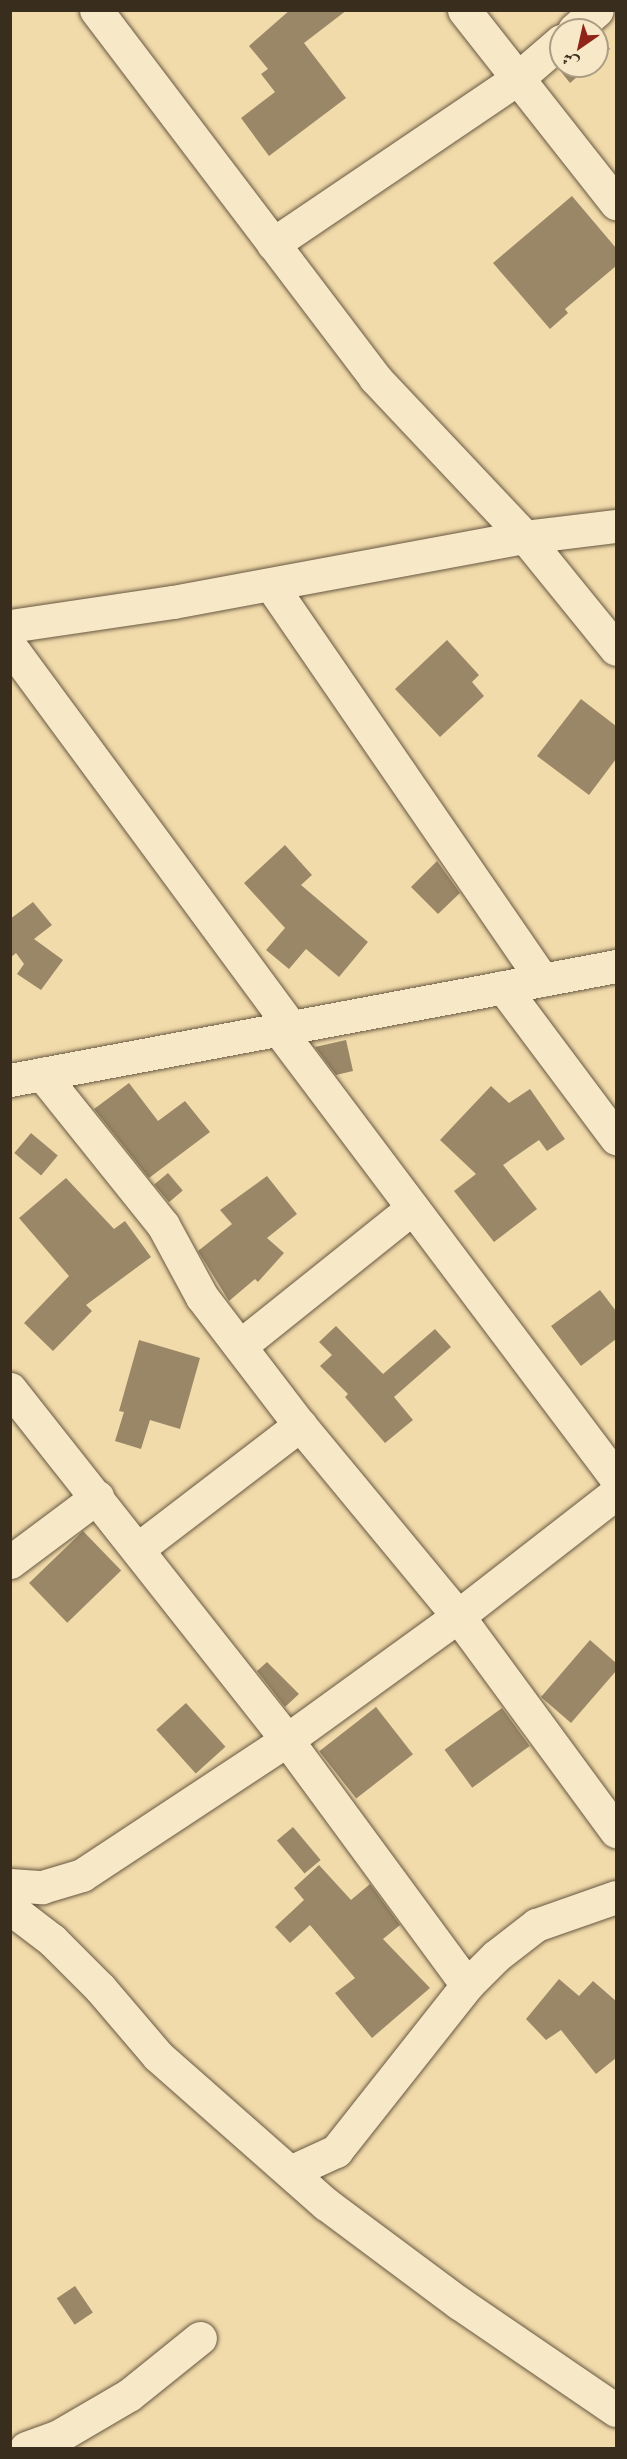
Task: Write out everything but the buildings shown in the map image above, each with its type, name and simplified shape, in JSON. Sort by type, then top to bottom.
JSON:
[{"type":"street","points":[[96,10],[375,378],[525,537],[616,649]]},
{"type":"street","points":[[464,10],[616,203]]},
{"type":"street","points":[[273,244],[518,78],[549,51]]},
{"type":"street","points":[[10,626],[271,585],[525,537],[616,526]]},
{"type":"street","points":[[271,585],[542,980]]},
{"type":"street","points":[[10,646],[412,1208],[616,1478]]},
{"type":"street","points":[[19,1077],[616,966]]},
{"type":"street","points":[[503,987],[616,1138]]},
{"type":"street","points":[[19,1077],[163,1226],[202,1297],[300,1425],[458,1616],[616,1831]]},
{"type":"street","points":[[240,1346],[412,1208]]},
{"type":"street","points":[[10,1389],[139,1548],[287,1740],[466,1985]]},
{"type":"street","points":[[139,1548],[300,1425]]},
{"type":"street","points":[[10,1886],[42,1887],[82,1875],[287,1740],[458,1616],[616,1493]]},
{"type":"street","points":[[10,1562],[97,1497]]},
{"type":"street","points":[[290,2172],[336,2151],[466,1985],[536,1925],[616,1897]]},
{"type":"street","points":[[10,1908],[52,1940],[100,1988],[158,2056],[290,2172],[459,2302],[616,2410]]},
{"type":"street","points":[[26,2448],[57,2438],[129,2395],[200,2338]]}]
